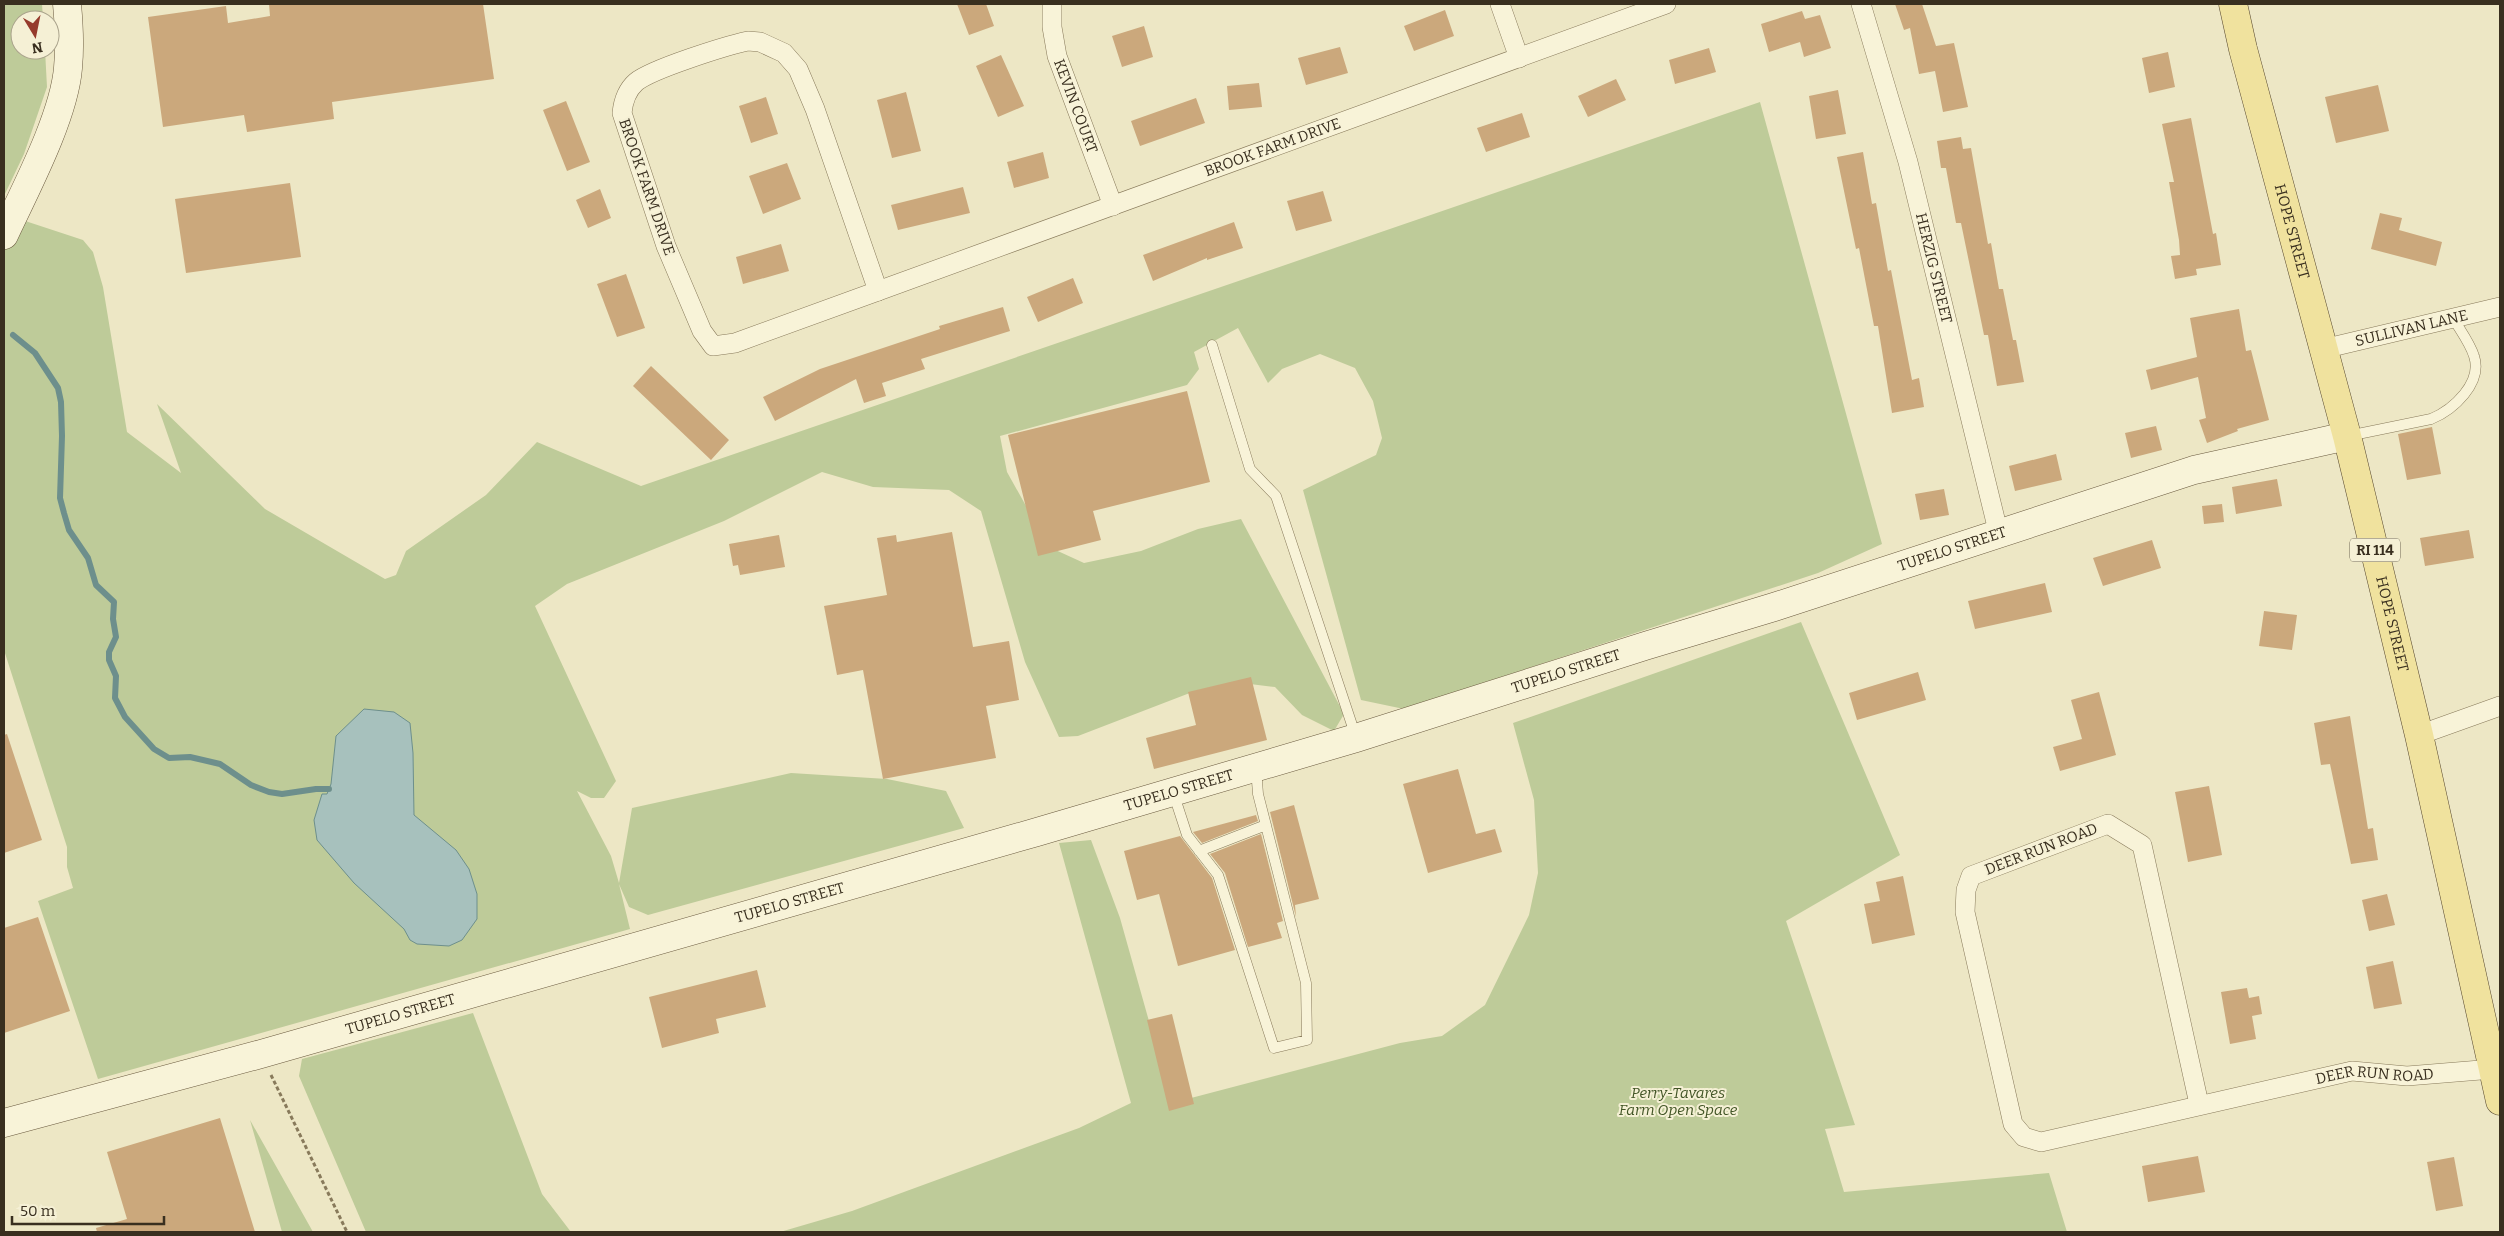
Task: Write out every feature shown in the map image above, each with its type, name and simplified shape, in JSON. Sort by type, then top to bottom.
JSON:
[{"type":"main road","points":[[4,235],[60,104],[68,70],[70,33],[67,4]]},
{"type":"main road","name":"HOPE STREET","points":[[2233,4],[2243,49],[2348,436],[2419,735],[2500,1101]]},
{"type":"main road","name":"TUPELO STREET","points":[[4,1123],[261,1054],[1172,792],[1356,738],[1999,535],[2194,470],[2348,436]]},
{"type":"street","name":"KEVIN COURT","points":[[1052,4],[1052,27],[1057,56],[1113,206]]},
{"type":"street","points":[[1500,4],[1518,58]]},
{"type":"street","name":"BROOK FARM DRIVE","points":[[878,291],[815,109],[798,69],[784,53],[760,42],[739,43],[654,73],[636,82],[624,101],[623,122],[666,246],[702,331],[714,346],[735,344],[1666,4]]},
{"type":"street","name":"HERZIG STREET","points":[[1861,4],[1908,162],[1999,535]]},
{"type":"street","name":"SULLIVAN LANE","points":[[2323,349],[2500,307]]},
{"type":"street","points":[[2419,735],[2500,706]]},
{"type":"street","name":"DEER RUN ROAD","points":[[2199,1104],[2142,845],[2108,824],[1971,876],[1966,890],[1965,912],[2013,1124],[2024,1137],[2040,1142],[2199,1104],[2352,1071],[2407,1076],[2493,1069]]},
{"type":"lane","points":[[2348,436],[2431,419],[2442,414],[2460,398],[2469,386],[2476,366],[2471,349],[2453,318]]},
{"type":"lane","points":[[1212,345],[1250,469],[1276,496],[1356,738]]},
{"type":"lane","points":[[1172,792],[1187,835],[1218,875],[1274,1048],[1306,1040],[1306,983],[1258,794],[1256,767]]},
{"type":"lane","points":[[1200,851],[1266,825]]},
{"type":"path","points":[[261,1054],[347,1232]]},
{"type":"green space","points":[[4,4],[42,4],[42,10],[10,10],[10,60],[46,60],[47,87],[24,154],[4,196]]},
{"type":"green space","points":[[1760,102],[1882,544],[1818,573],[1404,709],[1361,700],[1303,490],[1376,455],[1382,438],[1373,401],[1355,368],[1320,354],[1282,369],[1268,383],[1238,328],[1194,352],[1199,369],[1187,385],[1000,436],[1007,472],[1049,547],[1084,563],[1141,551],[1198,529],[1241,519],[1344,714],[1334,731],[1302,715],[1275,687],[1234,682],[1195,691],[1078,736],[1059,737],[1025,662],[981,511],[949,490],[873,487],[822,472],[724,521],[567,584],[535,606],[616,781],[604,798],[591,798],[577,791],[611,856],[619,883],[632,808],[791,773],[887,779],[946,791],[964,828],[648,915],[629,907],[619,884],[630,929],[98,1079],[38,901],[73,888],[67,867],[67,847],[4,650],[4,214],[83,240],[93,252],[103,287],[127,432],[181,473],[157,404],[265,509],[385,579],[396,575],[406,551],[486,495],[537,442],[641,486]]},
{"type":"green space","name":"Perry-Tavares Farm Open Space","points":[[1801,622],[1900,855],[1786,921],[1855,1125],[1825,1129],[1844,1192],[2049,1173],[2067,1232],[780,1232],[852,1211],[1079,1128],[1131,1103],[1059,843],[1091,840],[1120,918],[1172,1103],[1400,1043],[1442,1036],[1485,1005],[1529,915],[1538,873],[1534,800],[1513,723]]},
{"type":"green space","points":[[473,1013],[542,1194],[571,1232],[366,1232],[299,1076],[302,1059]]},
{"type":"green space","points":[[250,1120],[313,1232],[282,1232]]},
{"type":"water","points":[[364,709],[394,712],[410,723],[413,753],[414,815],[456,850],[469,869],[477,894],[477,919],[462,940],[449,946],[417,944],[410,940],[404,929],[354,883],[317,840],[314,820],[322,794],[327,794],[331,784],[336,736]]},
{"type":"building","points":[[269,4],[483,4],[494,79],[332,102],[334,119],[247,132],[244,115],[163,127],[148,17],[226,6],[228,23],[270,16]]},
{"type":"building","points":[[957,4],[986,4],[994,26],[969,35]]},
{"type":"building","points":[[1895,4],[1922,4],[1936,46],[1954,43],[1968,107],[1943,112],[1935,71],[1919,74],[1910,28],[1904,30]]},
{"type":"building","points":[[1445,10],[1454,36],[1414,51],[1404,26]]},
{"type":"building","points":[[1802,11],[1805,19],[1820,15],[1831,48],[1804,57],[1800,42],[1769,52],[1761,24]]},
{"type":"building","points":[[1144,26],[1153,57],[1122,67],[1112,36]]},
{"type":"building","points":[[1340,47],[1348,73],[1306,85],[1298,58]]},
{"type":"building","points":[[1709,48],[1716,72],[1675,84],[1669,60]]},
{"type":"building","points":[[2168,52],[2175,87],[2149,93],[2142,58]]},
{"type":"building","points":[[1001,55],[1024,106],[998,117],[976,66]]},
{"type":"building","points":[[1616,79],[1626,100],[1588,117],[1578,96]]},
{"type":"building","points":[[1259,83],[1262,107],[1229,110],[1227,86]]},
{"type":"building","points":[[2378,85],[2389,131],[2336,143],[2325,97]]},
{"type":"building","points":[[1838,90],[1846,134],[1816,139],[1809,96]]},
{"type":"building","points":[[906,92],[921,151],[892,158],[877,100]]},
{"type":"building","points":[[766,97],[778,134],[751,143],[739,106]]},
{"type":"building","points":[[1196,98],[1205,123],[1140,146],[1131,121]]},
{"type":"building","points":[[566,101],[590,162],[567,171],[543,110]]},
{"type":"building","points":[[1522,113],[1530,137],[1486,152],[1477,128]]},
{"type":"building","points":[[2191,118],[2213,234],[2216,233],[2221,265],[2196,269],[2197,275],[2175,279],[2171,256],[2180,255],[2179,240],[2169,182],[2174,182],[2162,124]]},
{"type":"building","points":[[1961,137],[1963,149],[1971,148],[1988,244],[1991,243],[1999,289],[2003,289],[2024,382],[1997,386],[1988,335],[1984,335],[1961,223],[1956,223],[1946,168],[1941,168],[1937,141]]},
{"type":"building","points":[[1043,152],[1049,178],[1014,188],[1007,162]]},
{"type":"building","points":[[1863,152],[1872,204],[1876,203],[1888,271],[1891,270],[1912,380],[1919,378],[1924,407],[1892,413],[1878,326],[1874,326],[1859,248],[1856,249],[1837,157]]},
{"type":"building","points":[[787,163],[801,199],[763,214],[749,176]]},
{"type":"building","points":[[290,183],[301,257],[186,273],[175,199]]},
{"type":"building","points":[[963,187],[970,213],[898,230],[891,205]]},
{"type":"building","points":[[600,189],[611,218],[588,228],[576,200]]},
{"type":"building","points":[[1323,191],[1332,221],[1296,231],[1287,201]]},
{"type":"building","points":[[2380,213],[2402,218],[2399,230],[2442,242],[2436,266],[2371,249]]},
{"type":"building","points":[[1234,222],[1243,248],[1207,260],[1207,258],[1153,281],[1143,255]]},
{"type":"building","points":[[781,244],[789,271],[743,284],[736,257]]},
{"type":"building","points":[[626,274],[645,328],[617,337],[597,284]]},
{"type":"building","points":[[1073,278],[1083,303],[1038,322],[1027,297]]},
{"type":"building","points":[[1003,307],[1010,331],[921,359],[925,369],[882,383],[886,396],[864,403],[856,379],[775,421],[763,397],[820,369],[940,329],[939,326]]},
{"type":"building","points":[[2239,309],[2246,351],[2251,350],[2269,420],[2237,429],[2238,431],[2207,443],[2199,420],[2206,418],[2198,377],[2151,390],[2146,370],[2197,357],[2190,318]]},
{"type":"building","points":[[651,366],[729,440],[711,460],[633,386]]},
{"type":"building","points":[[1187,391],[1210,482],[1093,511],[1101,540],[1038,556],[1008,435]]},
{"type":"building","points":[[2156,426],[2162,450],[2131,458],[2125,433]]},
{"type":"building","points":[[2432,427],[2441,474],[2407,480],[2398,434]]},
{"type":"building","points":[[2056,454],[2062,480],[2015,491],[2009,466]]},
{"type":"building","points":[[2277,479],[2282,506],[2236,514],[2232,487]]},
{"type":"building","points":[[1944,489],[1949,515],[1920,520],[1915,494]]},
{"type":"building","points":[[2222,504],[2224,522],[2204,524],[2202,506]]},
{"type":"building","points":[[2469,530],[2474,558],[2425,566],[2420,538]]},
{"type":"building","points":[[952,532],[973,647],[1009,641],[1019,700],[986,706],[996,758],[883,779],[863,670],[837,675],[824,606],[887,595],[877,538],[896,535],[897,542]]},
{"type":"building","points":[[779,535],[785,567],[740,575],[738,565],[733,566],[729,544]]},
{"type":"building","points":[[2152,540],[2161,568],[2103,586],[2093,558]]},
{"type":"building","points":[[2045,583],[2052,612],[1975,629],[1968,601]]},
{"type":"building","points":[[2264,611],[2297,615],[2292,650],[2259,646]]},
{"type":"building","points":[[1918,672],[1926,700],[1857,720],[1849,693]]},
{"type":"building","points":[[1251,677],[1267,740],[1154,769],[1146,738],[1196,725],[1188,692]]},
{"type":"building","points":[[2099,692],[2116,755],[2060,771],[2053,747],[2082,739],[2071,700]]},
{"type":"building","points":[[2350,716],[2368,829],[2373,828],[2378,860],[2351,864],[2330,764],[2321,765],[2314,723]]},
{"type":"building","points":[[7,734],[42,840],[4,853],[4,735]]},
{"type":"building","points":[[1458,769],[1476,834],[1495,829],[1502,852],[1428,873],[1403,784]]},
{"type":"building","points":[[2209,786],[2222,855],[2188,862],[2175,792]]},
{"type":"building","points":[[1294,805],[1319,899],[1295,905],[1296,917],[1270,812]]},
{"type":"building","points":[[1256,815],[1258,821],[1202,843],[1193,832]]},
{"type":"building","points":[[1261,834],[1283,921],[1277,923],[1282,938],[1248,947],[1225,873],[1210,854]]},
{"type":"building","points":[[1180,836],[1212,878],[1235,950],[1178,966],[1159,894],[1137,900],[1124,851]]},
{"type":"building","points":[[1903,876],[1915,935],[1872,944],[1864,904],[1880,901],[1876,882]]},
{"type":"building","points":[[2387,894],[2395,925],[2369,931],[2362,900]]},
{"type":"building","points":[[38,917],[70,1011],[4,1033],[4,928]]},
{"type":"building","points":[[2393,961],[2402,1004],[2374,1009],[2366,967]]},
{"type":"building","points":[[757,970],[766,1007],[716,1019],[719,1033],[662,1048],[649,997]]},
{"type":"building","points":[[2247,988],[2249,998],[2259,996],[2262,1014],[2252,1016],[2256,1039],[2230,1044],[2221,992]]},
{"type":"building","points":[[1172,1014],[1194,1104],[1169,1111],[1147,1020]]},
{"type":"building","points":[[220,1118],[255,1232],[97,1232],[96,1228],[127,1219],[107,1152]]},
{"type":"building","points":[[2198,1156],[2205,1192],[2148,1202],[2142,1166]]},
{"type":"building","points":[[2454,1157],[2463,1206],[2436,1211],[2427,1162]]},
{"type":"waterway","points":[[13,335],[35,353],[58,388],[61,402],[62,436],[60,498],[69,530],[88,558],[96,585],[114,602],[113,619],[116,637],[109,652],[109,660],[116,676],[115,698],[125,717],[154,749],[169,758],[190,757],[220,764],[251,785],[269,792],[282,794],[329,789]]}]
